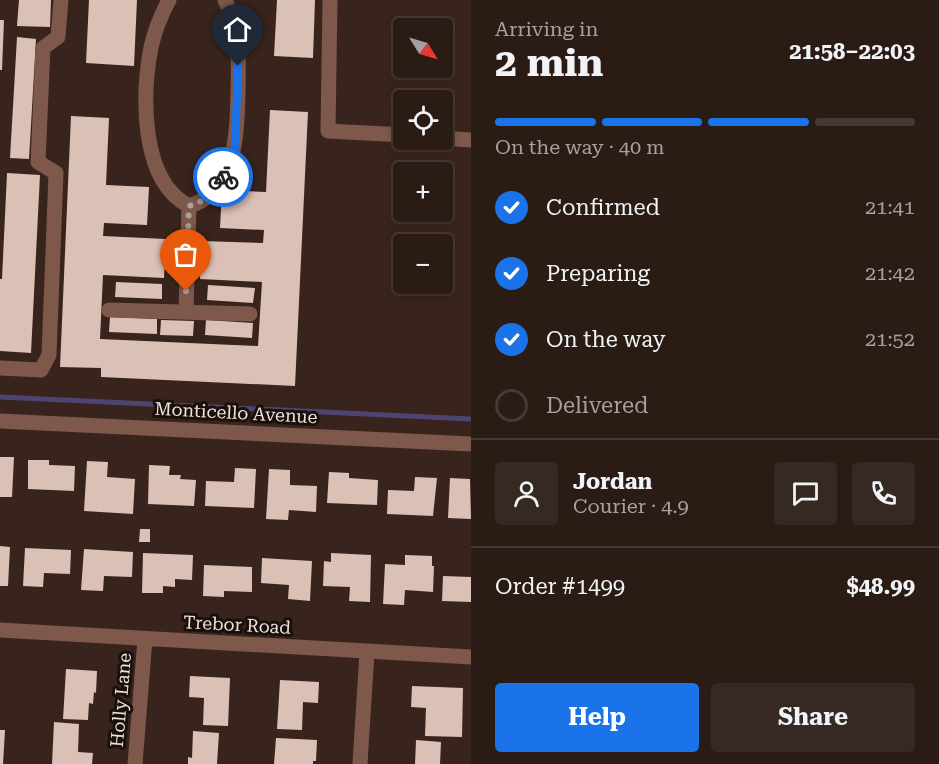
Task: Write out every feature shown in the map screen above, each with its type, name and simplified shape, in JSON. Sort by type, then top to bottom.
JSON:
[{"type":"street","points":[[0,368],[41,370],[49,355],[56,173],[38,162],[43,48],[58,37],[61,0]]},
{"type":"street","points":[[169,0],[159,20],[151,47],[147,80],[149,138],[156,167],[166,188],[178,201],[189,206],[200,203],[212,194],[226,171],[235,148],[238,56],[234,28],[225,0]]},
{"type":"street","points":[[330,0],[328,131],[393,134]]},
{"type":"street","points":[[453,139],[471,140]]},
{"type":"street","points":[[186,312],[189,206]]},
{"type":"street","points":[[109,310],[250,314]]},
{"type":"street","name":"Monticello Avenue","points":[[0,421],[471,444]]},
{"type":"street","name":"Trebor Road","points":[[0,630],[471,657]]},
{"type":"street","name":"Holly Lane","points":[[135,764],[145,639]]},
{"type":"street","points":[[360,764],[367,652]]},
{"type":"building","points":[[19,0],[51,0],[50,27],[17,26]]},
{"type":"building","points":[[89,0],[137,0],[134,66],[86,63]]},
{"type":"building","points":[[277,0],[315,0],[313,58],[274,56]]},
{"type":"building","points":[[0,20],[4,20],[2,70],[0,70]]},
{"type":"building","points":[[17,37],[36,39],[29,159],[10,158]]},
{"type":"building","points":[[270,110],[308,112],[295,386],[101,377],[101,368],[60,367],[71,116],[109,118],[106,185],[149,187],[147,225],[104,223],[103,236],[166,239],[164,278],[103,275],[100,339],[258,346],[262,282],[200,279],[201,241],[263,243],[264,230],[220,228],[222,190],[266,192]]},
{"type":"building","points":[[7,173],[40,175],[31,353],[0,351],[0,279],[2,279]]},
{"type":"building","points":[[116,282],[162,284],[162,299],[115,297]]},
{"type":"building","points":[[208,285],[255,288],[253,303],[207,300]]},
{"type":"building","points":[[110,317],[157,319],[157,334],[109,332]]},
{"type":"building","points":[[161,320],[194,321],[193,336],[160,335]]},
{"type":"building","points":[[206,320],[253,323],[252,338],[205,335]]},
{"type":"building","points":[[0,457],[14,457],[12,497],[0,497]]},
{"type":"building","points":[[28,460],[49,460],[49,465],[75,466],[74,491],[28,489]]},
{"type":"building","points":[[87,461],[108,462],[107,477],[135,479],[133,514],[84,511]]},
{"type":"building","points":[[149,465],[170,466],[169,475],[181,475],[180,479],[196,480],[194,506],[148,504]]},
{"type":"building","points":[[235,468],[256,469],[254,508],[205,506],[206,481],[234,482]]},
{"type":"building","points":[[269,469],[290,470],[290,485],[317,486],[316,512],[289,510],[288,520],[266,519]]},
{"type":"building","points":[[329,472],[349,473],[349,478],[378,480],[377,505],[327,503]]},
{"type":"building","points":[[415,477],[437,478],[433,516],[387,514],[388,490],[414,491]]},
{"type":"building","points":[[450,478],[470,479],[471,519],[448,518]]},
{"type":"building","points":[[140,529],[150,529],[150,542],[139,542]]},
{"type":"building","points":[[0,546],[10,547],[8,586],[0,586]]},
{"type":"building","points":[[25,548],[71,550],[70,574],[44,573],[43,587],[23,586]]},
{"type":"building","points":[[84,549],[133,552],[132,577],[104,576],[103,591],[81,590]]},
{"type":"building","points":[[143,553],[193,555],[192,580],[175,579],[175,587],[163,586],[163,593],[142,593]]},
{"type":"building","points":[[331,553],[371,555],[370,602],[349,601],[350,587],[323,586],[324,561],[331,562]]},
{"type":"building","points":[[405,555],[432,556],[433,592],[405,590],[404,605],[383,604],[385,564],[405,565]]},
{"type":"building","points":[[262,558],[312,561],[310,601],[288,599],[289,585],[261,583]]},
{"type":"building","points":[[204,565],[252,567],[252,592],[224,591],[224,597],[203,596]]},
{"type":"building","points":[[443,576],[471,577],[471,602],[442,601]]},
{"type":"building","points":[[66,669],[97,671],[96,693],[94,692],[93,704],[89,703],[88,720],[63,719]]},
{"type":"building","points":[[190,676],[230,678],[228,726],[203,725],[204,698],[189,697]]},
{"type":"building","points":[[280,680],[319,682],[318,703],[303,702],[302,730],[277,729]]},
{"type":"building","points":[[412,686],[463,688],[462,737],[425,736],[426,708],[411,707]]},
{"type":"building","points":[[54,722],[79,724],[78,752],[93,753],[92,764],[52,764]]},
{"type":"building","points":[[0,730],[5,730],[3,764],[0,764]]},
{"type":"building","points":[[193,731],[219,733],[217,764],[188,764],[188,757],[192,758]]},
{"type":"building","points":[[276,738],[317,740],[316,761],[313,761],[313,764],[274,764]]},
{"type":"building","points":[[416,740],[441,742],[440,764],[415,764]]},
{"type":"waterway","points":[[0,397],[471,419]]},
{"type":"way so far","points":[[186,291],[189,206],[200,203],[212,194],[223,177]]},
{"type":"route","points":[[223,177],[235,148],[238,66]]}]
